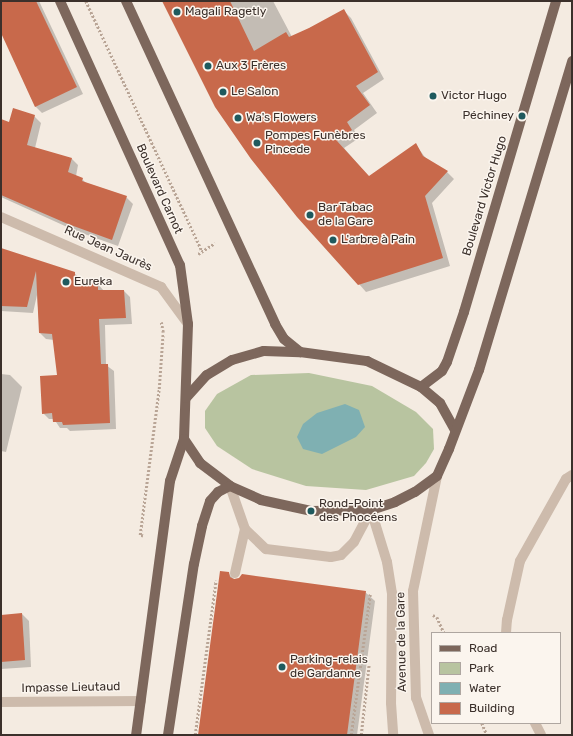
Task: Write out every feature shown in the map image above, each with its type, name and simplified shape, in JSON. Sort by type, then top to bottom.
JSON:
[{"type":"main road","name":"Boulevard Carnot","points":[[60,1],[180,265],[188,324],[186,398]]},
{"type":"main road","points":[[126,1],[231,233],[275,324],[284,339],[300,352]]},
{"type":"main road","name":"Boulevard Victor Hugo","points":[[421,387],[442,371],[447,362],[466,304],[556,1]]},
{"type":"main road","points":[[184,439],[200,463],[230,486],[261,500],[311,511],[371,510],[395,502],[415,492],[437,476],[449,449],[479,370],[572,61]]},
{"type":"main road","points":[[136,735],[170,481],[184,439],[186,398],[207,375],[232,360],[264,351],[300,352],[367,361],[421,387],[440,403],[455,430]]},
{"type":"main road","points":[[168,735],[196,549],[210,501],[218,492],[230,486]]},
{"type":"street","name":"Rue Jean Jaurès","points":[[1,217],[161,287],[188,324]]},
{"type":"street","points":[[506,632],[506,620],[520,561],[566,479],[572,475]]},
{"type":"street","name":"Avenue de la Gare","points":[[429,735],[416,698],[413,591],[437,476]]},
{"type":"street","points":[[230,486],[244,529],[235,573]]},
{"type":"street","name":"Avenue de la Gare","points":[[371,510],[387,562],[392,593],[391,703],[393,735]]},
{"type":"street","points":[[244,529],[266,549],[331,557],[341,555],[354,542],[371,510]]},
{"type":"street","name":"Impasse Lieutaud","points":[[1,702],[140,701]]},
{"type":"street","points":[[536,724],[541,735]]},
{"type":"path","points":[[86,1],[202,251]]},
{"type":"path","points":[[140,535],[159,390],[162,332],[160,318]]},
{"type":"path","points":[[195,735],[216,579]]},
{"type":"path","points":[[351,735],[371,588]]},
{"type":"path","points":[[437,616],[444,632]]},
{"type":"path","points":[[482,724],[487,735]]},
{"type":"green space","points":[[309,373],[372,386],[416,412],[433,429],[434,449],[426,463],[414,476],[366,490],[306,486],[252,469],[217,446],[205,428],[205,411],[217,394],[251,375]]},
{"type":"water","points":[[345,404],[359,410],[365,427],[356,437],[322,454],[303,449],[297,437],[303,424],[317,413]]},
{"type":"building","points":[[1,1],[36,1],[77,87],[35,107],[1,33]]},
{"type":"building","points":[[162,1],[230,1],[254,51],[286,32],[289,37],[344,9],[378,72],[356,86],[370,105],[347,122],[352,130],[337,141],[369,176],[416,143],[423,156],[448,171],[425,196],[443,258],[358,285],[297,217],[251,159],[215,107]]},
{"type":"building","points":[[13,108],[35,115],[27,145],[72,158],[68,172],[83,178],[82,181],[127,196],[112,240],[68,224],[1,195],[1,119],[9,122]]},
{"type":"building","points":[[1,248],[75,272],[75,277],[98,282],[98,290],[124,290],[126,318],[99,319],[101,364],[108,364],[110,423],[63,425],[62,422],[53,422],[52,413],[42,414],[40,376],[57,375],[52,334],[39,333],[36,271],[27,307],[1,306]]},
{"type":"building","name":"Parking-relais de Gardanne","points":[[220,571],[229,572],[230,577],[234,579],[239,578],[242,574],[366,591],[347,735],[198,735]]},
{"type":"building","points":[[22,613],[25,660],[1,662],[1,615]]},
{"type":"place","name":"Magali Ragetly","points":[[177,12]]},
{"type":"place","name":"Aux 3 Frères","points":[[208,66]]},
{"type":"place","name":"Le Salon","points":[[223,92]]},
{"type":"place","name":"Victor Hugo","points":[[433,96]]},
{"type":"place","name":"Péchiney","points":[[522,116]]},
{"type":"place","name":"Wa's Flowers","points":[[238,118]]},
{"type":"place","name":"Pompes Funèbres Pincede","points":[[257,143]]},
{"type":"place","name":"Bar Tabac de la Gare","points":[[310,215]]},
{"type":"place","name":"L'arbre à Pain","points":[[333,240]]},
{"type":"place","name":"Eureka","points":[[66,282]]},
{"type":"place","name":"Rond-Point des Phocéens","points":[[311,511]]},
{"type":"place","name":"Parking-relais de Gardanne","points":[[282,667]]}]
